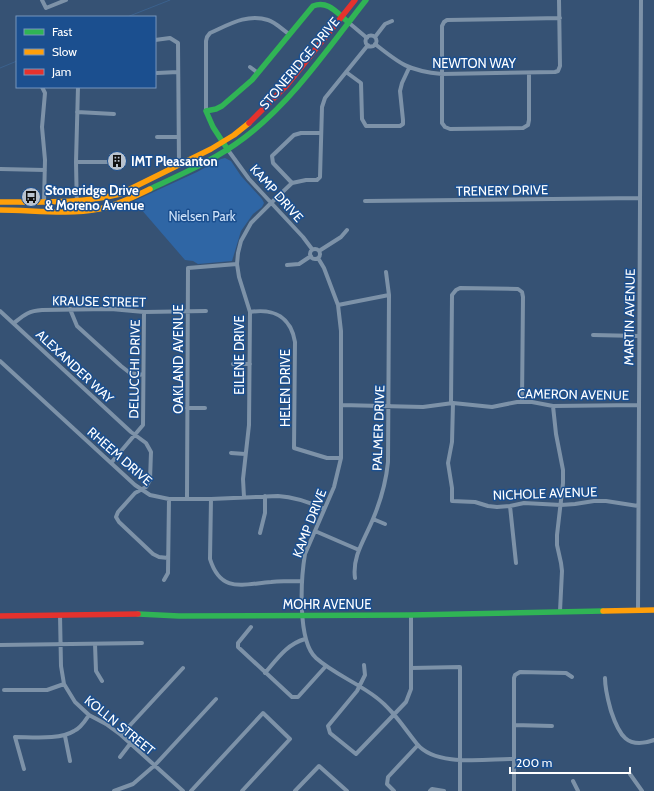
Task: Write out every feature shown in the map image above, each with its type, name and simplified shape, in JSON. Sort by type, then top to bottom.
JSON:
[{"type":"street","points":[[42,0],[46,8],[66,0]]},
{"type":"street","name":"STONERIDGE DRIVE","points":[[0,202],[77,202],[97,200],[120,194],[223,142],[241,130],[268,107],[355,0]]},
{"type":"street","name":"STONERIDGE DRIVE","points":[[0,210],[77,211],[115,205],[130,200],[204,164],[228,150],[251,132],[286,100],[366,0]]},
{"type":"street","points":[[529,72],[529,120],[528,125],[523,128],[450,129],[445,127],[442,123],[442,26],[444,22],[447,20],[560,18],[559,0]]},
{"type":"street","name":"MARTIN AVENUE","points":[[638,610],[641,0]]},
{"type":"street","points":[[206,111],[216,110],[222,106],[252,80],[313,6],[320,3],[326,4],[367,38],[366,42],[368,45]]},
{"type":"street","points":[[228,150],[213,127],[206,111],[207,37],[210,33],[241,19],[256,18],[268,20],[289,34]]},
{"type":"street","name":"NEWTON WAY","points":[[375,44],[392,58],[408,68],[424,72],[442,74],[552,72],[558,71],[560,66],[560,18]]},
{"type":"street","points":[[368,45],[372,46],[375,44],[375,37],[385,24],[392,21]]},
{"type":"street","points":[[367,38],[371,35],[375,37]]},
{"type":"street","points":[[156,40],[170,38],[178,43],[179,165]]},
{"type":"street","points":[[320,133],[301,133],[294,135],[272,156],[273,163],[292,183],[306,180],[317,180],[320,177],[320,133],[322,106],[325,98],[368,45]]},
{"type":"street","points":[[250,67],[258,72]]},
{"type":"street","points":[[346,72],[361,83],[363,124],[366,126],[400,126],[403,124],[400,91],[408,68]]},
{"type":"street","points":[[156,73],[178,72]]},
{"type":"street","points":[[42,88],[45,93],[42,127],[46,160],[44,202]]},
{"type":"street","points":[[77,211],[76,162],[78,88]]},
{"type":"street","points":[[77,112],[114,114]]},
{"type":"street","points":[[157,137],[178,137]]},
{"type":"street","name":"KAMP DRIVE","points":[[228,150],[242,170],[303,237],[312,249]]},
{"type":"street","points":[[76,162],[109,162]]},
{"type":"street","points":[[0,169],[45,170]]},
{"type":"street","name":"EILENE DRIVE","points":[[244,497],[243,479],[249,426],[250,312],[239,278],[237,264],[238,253],[244,233],[251,223],[292,183]]},
{"type":"street","name":"TRENERY DRIVE","points":[[365,201],[640,198]]},
{"type":"street","points":[[319,251],[341,237],[347,230]]},
{"type":"street","points":[[311,256],[310,252],[312,249],[319,251]]},
{"type":"street","points":[[311,256],[314,259],[318,258],[320,255],[319,251]]},
{"type":"street","points":[[288,265],[299,264],[311,256]]},
{"type":"street","name":"KAMP DRIVE","points":[[318,258],[324,268],[338,305],[341,331],[341,458],[334,486],[306,554],[302,581],[305,639],[308,647],[314,656],[326,666],[360,685],[378,699],[394,714],[418,745],[429,753],[445,759],[513,759]]},
{"type":"street","name":"OAKLAND AVENUE","points":[[187,499],[188,268],[237,264]]},
{"type":"street","name":"PALMER DRIVE","points":[[355,578],[354,569],[356,558],[373,519],[386,483],[389,406],[389,295],[386,272]]},
{"type":"street","points":[[452,403],[452,295],[460,288],[518,289],[522,292],[522,402]]},
{"type":"street","points":[[338,305],[389,295]]},
{"type":"street","points":[[70,309],[78,326],[121,366],[130,373],[143,375]]},
{"type":"street","name":"KRAUSE STREET","points":[[14,323],[24,314],[33,311],[70,309],[144,312],[206,312]]},
{"type":"street","name":"ALEXANDER WAY","points":[[0,311],[146,443],[151,452],[150,480],[146,487],[135,493],[118,512],[116,518],[118,522],[153,554],[158,557],[168,558]]},
{"type":"street","name":"HELEN DRIVE","points":[[250,312],[265,311],[277,314],[286,319],[293,333],[295,342],[294,448],[327,458],[341,458]]},
{"type":"street","name":"DELUCCHI DRIVE","points":[[111,463],[143,426],[144,312]]},
{"type":"street","points":[[593,335],[639,336]]},
{"type":"street","name":"RHEEM DRIVE","points":[[0,361],[141,490],[160,498],[169,499],[211,499],[265,496],[291,497],[324,508]]},
{"type":"street","points":[[233,364],[250,364]]},
{"type":"street","name":"CAMERON AVENUE","points":[[341,405],[423,407],[452,403],[492,407],[522,402],[532,402],[553,406],[638,405]]},
{"type":"street","name":"NICHOLE AVENUE","points":[[452,403],[452,442],[448,463],[452,488],[452,501],[475,502],[497,507],[510,506],[524,502],[561,505],[600,501],[638,506]]},
{"type":"street","points":[[553,406],[556,434],[563,470],[561,505],[557,535],[557,545],[562,571],[560,611]]},
{"type":"street","points":[[187,408],[205,408]]},
{"type":"street","points":[[231,453],[246,454]]},
{"type":"street","points":[[260,534],[265,513],[265,496]]},
{"type":"street","points":[[164,580],[168,573],[169,499]]},
{"type":"street","points":[[211,499],[210,559],[219,578],[239,585],[302,581]]},
{"type":"street","points":[[510,506],[516,563]]},
{"type":"street","points":[[373,519],[385,524]]},
{"type":"street","points":[[315,531],[359,550]]},
{"type":"street","name":"MOHR AVENUE","points":[[0,616],[148,614],[179,616],[411,615],[654,610]]},
{"type":"street","name":"KOLLN STREET","points":[[60,615],[60,644],[64,684],[75,702],[89,715],[106,724],[121,735],[183,791]]},
{"type":"street","points":[[364,665],[365,675],[357,691],[328,726],[330,733],[356,754],[406,702],[411,689],[411,615]]},
{"type":"street","points":[[251,627],[238,643],[238,648],[292,697],[298,697],[326,666]]},
{"type":"street","points":[[265,673],[290,645],[305,639]]},
{"type":"street","points":[[95,644],[96,671],[102,681]]},
{"type":"street","points":[[0,645],[142,644]]},
{"type":"street","points":[[411,668],[460,667],[460,791]]},
{"type":"street","points":[[121,735],[182,668]]},
{"type":"street","points":[[514,791],[513,759],[515,675],[520,672],[566,673],[572,677]]},
{"type":"street","points":[[605,678],[605,691],[615,724],[620,734],[626,739],[635,743],[644,743],[654,740]]},
{"type":"street","points":[[4,690],[47,690],[64,684]]},
{"type":"street","points":[[114,791],[133,784],[154,766],[216,699]]},
{"type":"street","points":[[192,791],[263,713],[290,739],[242,791]]},
{"type":"street","points":[[24,769],[15,738],[65,736],[81,726],[89,715]]},
{"type":"street","points":[[514,725],[552,726]]},
{"type":"street","points":[[65,736],[70,761]]},
{"type":"street","points":[[120,756],[130,744]]},
{"type":"street","points":[[394,791],[387,784],[388,777],[418,745]]},
{"type":"street","points":[[296,791],[319,766],[347,791]]},
{"type":"street","points":[[630,774],[642,791]]},
{"type":"street","points":[[573,781],[578,791]]},
{"type":"street","points":[[430,791],[432,789],[444,791]]},
{"type":"green space","name":"Nielsen Park","points":[[225,158],[231,161],[241,176],[264,203],[262,207],[253,214],[241,231],[232,261],[198,264],[193,261],[185,260],[134,201]]},
{"type":"waterway","points":[[130,16],[170,0]]},
{"type":"waterway","points":[[0,68],[16,61]]},
{"type":"traffic: fast","points":[[150,189],[222,153],[262,123],[294,91],[366,0]]},
{"type":"traffic: fast","points":[[228,150],[213,127],[206,111],[222,106],[252,80],[313,6],[328,6],[348,22]]},
{"type":"traffic: fast","points":[[138,614],[179,616],[411,615],[603,611]]},
{"type":"traffic: slow","points":[[0,202],[75,201],[120,194],[211,149],[234,135],[249,123]]},
{"type":"traffic: slow","points":[[0,210],[62,212],[87,211],[112,205],[132,198],[150,189]]},
{"type":"traffic: slow","points":[[603,611],[654,610]]},
{"type":"traffic: jam","points":[[249,123],[287,85],[355,0]]},
{"type":"traffic: jam","points":[[0,616],[138,614]]},
{"type":"place","name":"IMT Pleasanton","points":[[117,161]]},
{"type":"place","name":"Stoneridge Drive & Moreno Avenue","points":[[31,197]]}]
